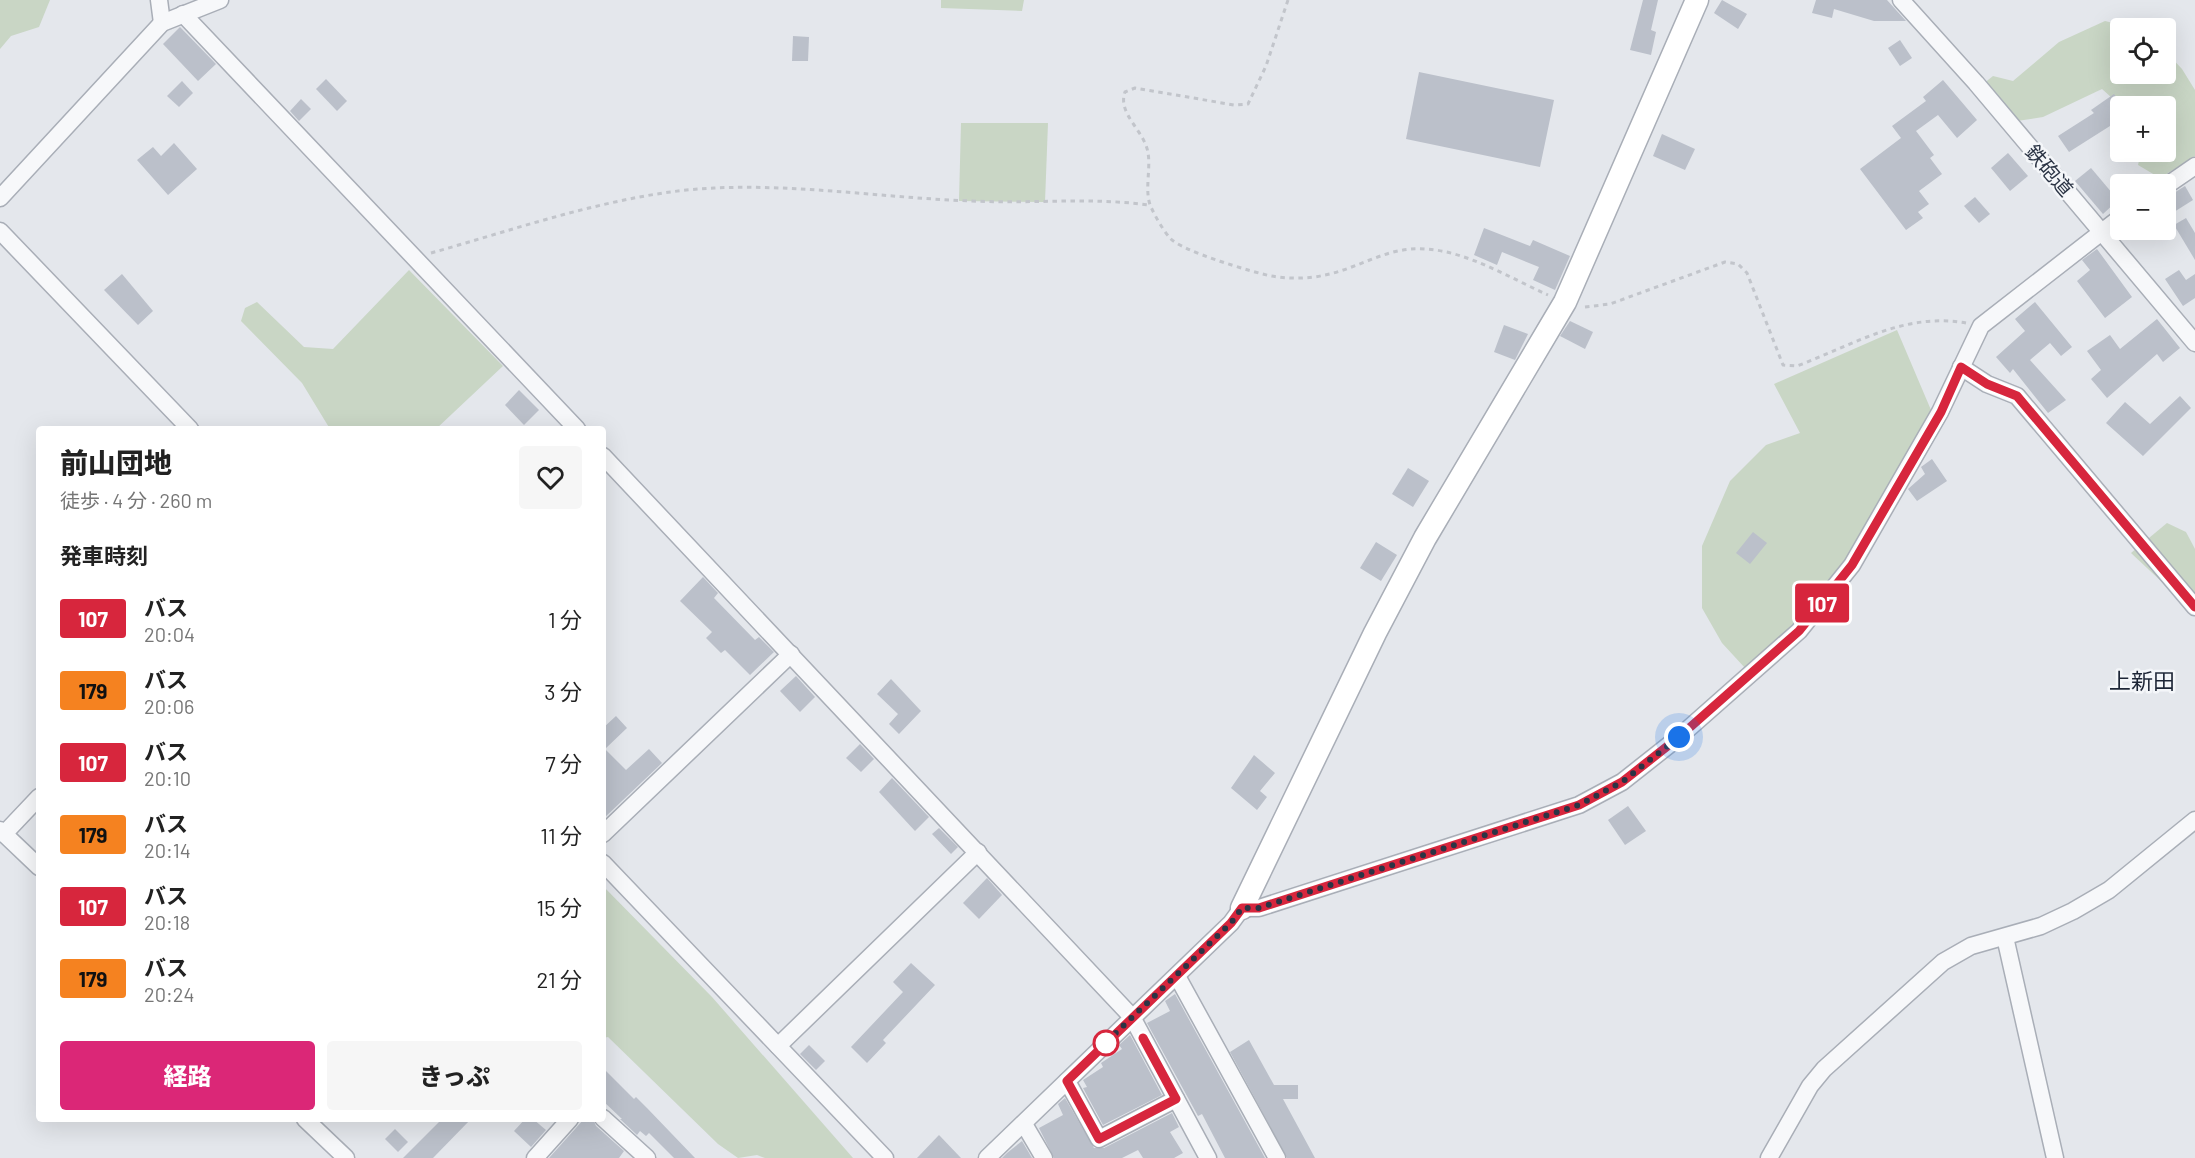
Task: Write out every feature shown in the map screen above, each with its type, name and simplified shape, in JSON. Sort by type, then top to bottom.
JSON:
[{"type":"street","points":[[159,0],[162,23]]},
{"type":"street","points":[[0,198],[162,23],[220,0]]},
{"type":"street","points":[[987,1158],[1177,976],[1231,923],[1242,908],[1375,633],[1425,538],[1565,302],[1697,0]]},
{"type":"street","name":"鉄砲道","points":[[1901,0],[2102,231],[2195,343]]},
{"type":"street","points":[[183,14],[574,426]]},
{"type":"street","points":[[2176,179],[2195,166]]},
{"type":"street","points":[[1242,908],[1259,908],[1579,805],[1622,782],[1679,737],[1799,631],[1852,565],[1941,412],[1981,326],[2110,225]]},
{"type":"street","points":[[0,231],[187,426]]},
{"type":"street","points":[[1961,367],[1987,384],[2017,396],[2195,607]]},
{"type":"street","points":[[606,459],[1132,1017],[1208,1158]]},
{"type":"street","points":[[606,831],[791,654]]},
{"type":"street","points":[[36,800],[2,832],[36,864]]},
{"type":"street","points":[[1769,1158],[1810,1086],[1824,1069],[1943,962],[1971,946],[2005,937],[2073,911],[2109,890],[2195,820]]},
{"type":"street","points":[[778,1046],[978,852]]},
{"type":"street","points":[[606,866],[885,1158]]},
{"type":"street","points":[[2005,937],[2055,1158]]},
{"type":"street","points":[[1177,976],[1277,1158]]},
{"type":"street","points":[[1067,1081],[1099,1139],[1176,1099]]},
{"type":"street","points":[[606,1121],[642,1156]]},
{"type":"street","points":[[308,1122],[346,1158]]},
{"type":"street","points":[[535,1158],[567,1122]]},
{"type":"street","points":[[1024,1124],[1044,1158]]},
{"type":"path","points":[[1288,0],[1266,66],[1248,104],[1234,105],[1135,88],[1125,92],[1122,100],[1124,108],[1149,153],[1149,205],[1171,239],[1192,251],[1271,276],[1299,278],[1324,276],[1395,250],[1425,249],[1449,253],[1490,268],[1565,302],[1586,307],[1610,304],[1719,262],[1733,262],[1747,273],[1782,365],[1792,367],[1902,324],[1923,320],[1981,326]]},
{"type":"path","points":[[414,257],[584,210],[680,191],[714,188],[789,188],[909,199],[1002,203],[1126,202],[1149,205]]},
{"type":"green space","points":[[0,0],[50,0],[39,27],[11,36],[0,49]]},
{"type":"green space","points":[[941,0],[1024,0],[1022,11],[941,8]]},
{"type":"green space","points":[[2105,21],[2110,22],[2110,84],[2176,84],[2176,63],[2195,90],[2195,156],[2166,174],[2153,174],[2138,165],[2139,162],[2176,162],[2176,96],[2110,96],[2102,89],[2043,117],[2017,121],[1983,84],[1993,76],[2013,81],[2059,42]]},
{"type":"green space","points":[[961,123],[1048,123],[1045,202],[959,201]]},
{"type":"green space","points":[[409,270],[503,366],[439,426],[328,426],[302,383],[241,321],[245,308],[257,302],[304,347],[333,349]]},
{"type":"green space","points":[[1897,330],[1931,410],[1902,467],[1852,550],[1814,601],[1788,631],[1745,668],[1722,643],[1702,608],[1702,546],[1730,481],[1766,445],[1800,433],[1774,384]]},
{"type":"green space","points":[[2167,523],[2186,532],[2195,549],[2195,613],[2131,553]]},
{"type":"green space","points":[[606,889],[712,997],[853,1158],[765,1158],[757,1155],[738,1158],[718,1144],[606,1037]]},
{"type":"building","points":[[1643,0],[1658,0],[1651,30],[1656,32],[1651,55],[1630,50]]},
{"type":"building","points":[[1722,0],[1747,14],[1738,29],[1714,13]]},
{"type":"building","points":[[1816,0],[1887,0],[1906,21],[1874,21],[1834,9],[1832,18],[1812,13]]},
{"type":"building","points":[[180,27],[216,64],[198,81],[163,44]]},
{"type":"building","points":[[793,36],[809,37],[808,61],[792,61]]},
{"type":"building","points":[[1900,40],[1912,58],[1900,66],[1888,48]]},
{"type":"building","points":[[1419,72],[1554,100],[1540,167],[1406,139]]},
{"type":"building","points":[[326,79],[347,101],[337,111],[316,89]]},
{"type":"building","points":[[1943,80],[1977,120],[1957,138],[1938,115],[1916,131],[1934,155],[1930,158],[1942,174],[1919,191],[1929,204],[1918,212],[1923,218],[1906,230],[1860,169],[1901,138],[1892,126],[1926,101],[1923,97]]},
{"type":"building","points":[[182,81],[193,93],[179,107],[167,96]]},
{"type":"building","points":[[2110,97],[2110,126],[2069,152],[2058,136],[2094,113],[2091,110]]},
{"type":"building","points":[[301,99],[311,109],[299,121],[290,111]]},
{"type":"building","points":[[1662,134],[1695,149],[1685,170],[1653,156]]},
{"type":"building","points":[[174,143],[197,169],[168,195],[137,160],[153,147],[161,156]]},
{"type":"building","points":[[2008,153],[2028,176],[2010,191],[1991,168]]},
{"type":"building","points":[[2091,168],[2110,191],[2110,207],[2103,214],[2075,181]]},
{"type":"building","points":[[2185,186],[2193,200],[2176,211],[2176,192]]},
{"type":"building","points":[[1975,197],[1990,214],[1979,223],[1964,206]]},
{"type":"building","points":[[2186,218],[2195,233],[2195,260],[2176,228],[2176,224]]},
{"type":"building","points":[[1484,228],[1530,246],[1533,240],[1570,256],[1555,290],[1533,280],[1539,267],[1502,252],[1497,265],[1474,255]]},
{"type":"building","points":[[2097,249],[2132,297],[2105,318],[2077,281],[2090,270],[2082,260]]},
{"type":"building","points":[[2179,270],[2186,280],[2195,274],[2195,298],[2183,306],[2165,279]]},
{"type":"building","points":[[122,274],[153,311],[138,325],[104,290]]},
{"type":"building","points":[[2035,302],[2072,347],[2061,356],[2050,343],[2030,360],[2066,400],[2048,413],[2013,369],[2010,373],[1996,357],[2025,331],[2015,319]]},
{"type":"building","points":[[2157,319],[2180,348],[2163,362],[2157,354],[2107,398],[2091,379],[2101,370],[2087,351],[2110,335],[2120,349]]},
{"type":"building","points":[[1570,321],[1593,332],[1585,349],[1560,336]]},
{"type":"building","points":[[1504,325],[1528,334],[1515,360],[1494,352]]},
{"type":"building","points":[[519,390],[539,410],[524,425],[505,405]]},
{"type":"building","points":[[2180,396],[2191,408],[2143,456],[2106,423],[2125,402],[2150,424]]},
{"type":"building","points":[[1932,459],[1947,481],[1917,501],[1908,489],[1925,474],[1921,467]]},
{"type":"building","points":[[1408,468],[1429,481],[1413,507],[1392,494]]},
{"type":"building","points":[[1753,532],[1767,543],[1750,564],[1736,553]]},
{"type":"building","points":[[1376,542],[1397,555],[1381,581],[1360,568]]},
{"type":"building","points":[[703,577],[718,593],[714,598],[755,640],[759,637],[774,652],[750,675],[725,650],[721,653],[706,638],[712,632],[680,601]]},
{"type":"building","points":[[796,676],[815,697],[800,712],[780,691]]},
{"type":"building","points":[[891,679],[921,711],[899,734],[889,724],[898,714],[877,694]]},
{"type":"building","points":[[616,716],[627,728],[606,748],[606,725]]},
{"type":"building","points":[[860,744],[874,759],[861,772],[846,758]]},
{"type":"building","points":[[649,749],[662,763],[606,816],[606,750],[626,770]]},
{"type":"building","points":[[1254,755],[1275,773],[1260,791],[1267,797],[1257,810],[1231,788]]},
{"type":"building","points":[[892,778],[929,817],[915,831],[879,792]]},
{"type":"building","points":[[1628,806],[1646,831],[1625,845],[1608,820]]},
{"type":"building","points":[[939,828],[958,847],[951,854],[932,834]]},
{"type":"building","points":[[987,878],[1002,895],[979,919],[963,903]]},
{"type":"building","points":[[911,963],[935,985],[883,1040],[886,1043],[867,1063],[851,1047],[903,992],[893,982]]},
{"type":"building","points":[[1175,994],[1265,1158],[1225,1158],[1202,1114],[1198,1116],[1147,1023],[1170,1011],[1165,1001]]},
{"type":"building","points":[[1130,1035],[1162,1095],[1103,1125],[1083,1088],[1087,1087],[1083,1080],[1103,1067],[1101,1063],[1122,1049],[1119,1045]]},
{"type":"building","points":[[1249,1040],[1274,1085],[1298,1085],[1298,1099],[1283,1099],[1315,1158],[1287,1158],[1230,1052]]},
{"type":"building","points":[[809,1045],[825,1061],[816,1070],[800,1054]]},
{"type":"building","points":[[606,1071],[634,1099],[636,1097],[695,1158],[674,1158],[649,1133],[646,1136],[640,1131],[637,1135],[620,1119],[622,1119],[606,1104]]},
{"type":"building","points":[[1065,1098],[1094,1148],[1104,1148],[1172,1113],[1179,1127],[1170,1132],[1183,1153],[1174,1158],[1143,1158],[1138,1150],[1122,1158],[1054,1158],[1039,1128],[1063,1115],[1058,1104]]},
{"type":"building","points":[[439,1122],[468,1122],[433,1158],[403,1158]]},
{"type":"building","points":[[522,1122],[537,1122],[546,1130],[531,1147],[514,1131]]},
{"type":"building","points":[[581,1122],[594,1122],[624,1151],[619,1158],[549,1158]]},
{"type":"building","points":[[395,1129],[408,1142],[398,1152],[385,1139]]},
{"type":"building","points":[[939,1135],[961,1158],[917,1158]]},
{"type":"building","points":[[1022,1141],[1032,1158],[1002,1158],[1007,1153]]},
{"type":"bus line","name":"107","points":[[1143,1038],[1176,1099],[1099,1139],[1067,1081],[1231,923],[1242,908],[1259,908],[1579,805],[1622,782],[1679,737],[1799,631],[1852,565],[1941,412],[1961,367],[1987,384],[2017,396],[2195,607]]},
{"type":"district","name":"上新田","points":[[2142,680]]},
{"type":"route","points":[[1106,1043],[1099,1049],[1231,923],[1242,908],[1259,908],[1579,805],[1622,782],[1679,737]]}]
